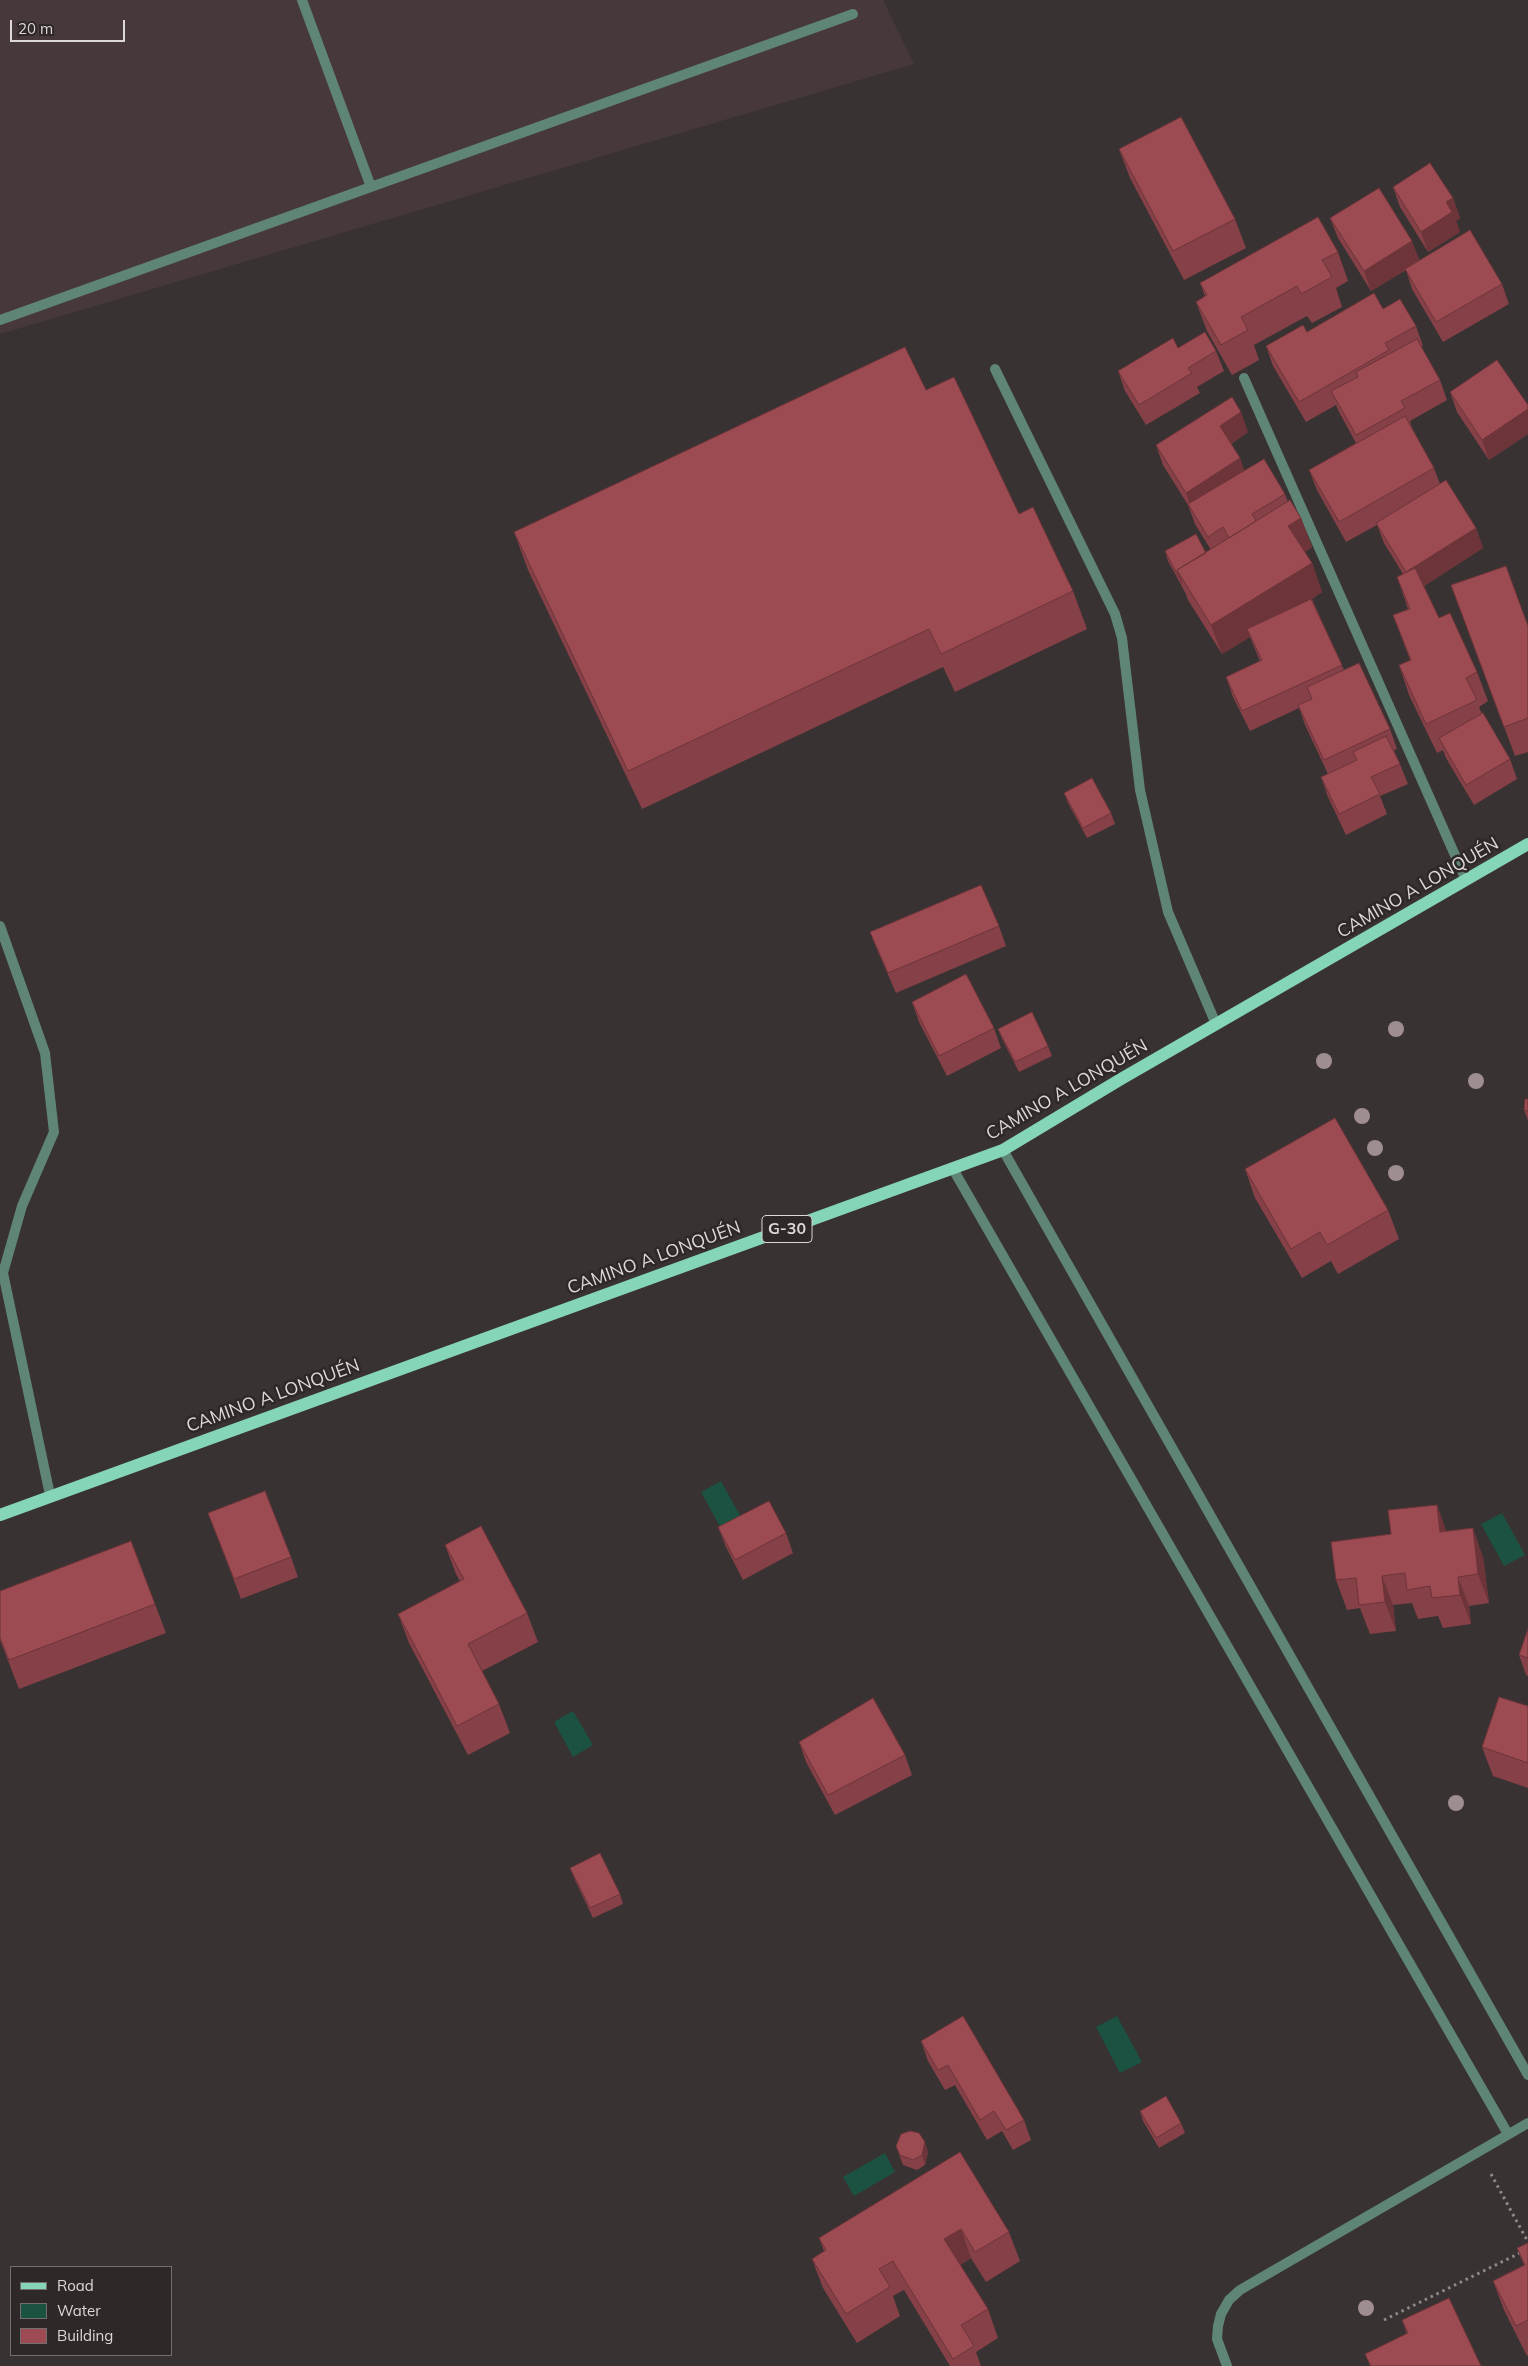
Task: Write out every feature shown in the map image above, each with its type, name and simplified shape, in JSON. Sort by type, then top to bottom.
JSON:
[{"type":"main road","name":"CAMINO A LONQUÉN","points":[[0,1514],[1004,1150],[1216,1024],[1528,844]]},
{"type":"street","points":[[302,0],[371,187]]},
{"type":"street","points":[[0,320],[853,14]]},
{"type":"street","points":[[995,369],[1115,614],[1122,638],[1140,790],[1168,912],[1216,1024]]},
{"type":"street","points":[[1244,378],[1466,880]]},
{"type":"street","points":[[0,926],[44,1053],[54,1132],[22,1206],[4,1273],[50,1495]]},
{"type":"street","points":[[1004,1150],[1528,2075]]},
{"type":"street","points":[[953,1169],[1508,2134]]},
{"type":"street","points":[[1227,2366],[1217,2339],[1218,2326],[1221,2314],[1229,2300],[1240,2290],[1528,2123]]},
{"type":"path","points":[[1479,2151],[1528,2242]]},
{"type":"path","points":[[1384,2320],[1528,2249]]},
{"type":"shaded area","points":[[0,0],[883,0],[914,64],[0,334]]},
{"type":"water","points":[[721,1481],[743,1521],[723,1532],[701,1492]]},
{"type":"water","points":[[1502,1513],[1525,1555],[1504,1566],[1481,1524]]},
{"type":"water","points":[[573,1711],[593,1745],[573,1757],[554,1722]]},
{"type":"water","points":[[1117,2016],[1142,2062],[1120,2073],[1096,2027]]},
{"type":"water","points":[[885,2153],[895,2172],[854,2196],[843,2177]]},
{"type":"building","points":[[1181,117],[1235,219],[1173,251],[1119,149]]},
{"type":"building","points":[[1430,163],[1453,198],[1446,202],[1452,212],[1421,232],[1393,187]]},
{"type":"building","points":[[1379,188],[1412,241],[1364,271],[1330,218]]},
{"type":"building","points":[[1318,217],[1338,252],[1322,260],[1332,277],[1301,294],[1297,286],[1241,317],[1248,330],[1221,345],[1196,302],[1207,295],[1200,283]]},
{"type":"building","points":[[1470,230],[1502,284],[1436,322],[1405,269]]},
{"type":"building","points":[[1374,293],[1383,309],[1400,299],[1416,326],[1385,343],[1389,350],[1299,402],[1266,346],[1303,325],[1307,332]]},
{"type":"building","points":[[1205,332],[1216,351],[1188,368],[1192,373],[1139,405],[1118,371],[1173,338],[1178,348]]},
{"type":"building","points":[[1417,339],[1440,380],[1401,401],[1405,408],[1356,435],[1331,391],[1358,377],[1356,372]]},
{"type":"building","points":[[905,347],[926,390],[954,377],[1019,514],[1033,507],[1073,591],[941,654],[929,629],[628,771],[514,532]]},
{"type":"building","points":[[1497,360],[1528,405],[1528,409],[1482,440],[1450,392]]},
{"type":"building","points":[[1232,397],[1241,412],[1220,426],[1240,458],[1186,493],[1156,445]]},
{"type":"building","points":[[1405,416],[1434,468],[1339,522],[1309,470]]},
{"type":"building","points":[[1264,459],[1285,494],[1252,514],[1256,521],[1229,538],[1223,527],[1208,537],[1188,504]]},
{"type":"building","points":[[1446,480],[1476,528],[1406,572],[1376,523]]},
{"type":"building","points":[[1290,500],[1301,518],[1288,526],[1312,563],[1211,625],[1177,570]]},
{"type":"building","points":[[1196,534],[1206,553],[1177,570],[1182,583],[1165,551]]},
{"type":"building","points":[[1506,566],[1528,626],[1528,718],[1504,727],[1451,585]]},
{"type":"building","points":[[1415,568],[1439,618],[1450,613],[1477,672],[1466,678],[1477,700],[1426,724],[1399,665],[1411,660],[1393,615],[1410,609],[1397,577]]},
{"type":"building","points":[[1311,599],[1342,665],[1242,711],[1226,677],[1262,660],[1247,629]]},
{"type":"building","points":[[1359,663],[1390,729],[1324,760],[1298,705],[1312,699],[1307,687]]},
{"type":"building","points":[[1483,713],[1510,759],[1466,785],[1439,738]]},
{"type":"building","points":[[1386,736],[1400,764],[1371,777],[1380,794],[1339,814],[1321,777],[1357,760],[1353,752]]},
{"type":"building","points":[[1092,778],[1111,813],[1083,828],[1064,793]]},
{"type":"building","points":[[981,885],[999,926],[888,973],[870,932]]},
{"type":"building","points":[[966,974],[994,1028],[939,1056],[912,1002]]},
{"type":"building","points":[[1032,1012],[1048,1046],[1015,1062],[998,1029]]},
{"type":"building","points":[[1525,1099],[1528,1099],[1528,1111],[1524,1110]]},
{"type":"building","points":[[1335,1118],[1388,1210],[1327,1245],[1320,1232],[1291,1249],[1245,1169]]},
{"type":"building","points":[[265,1491],[291,1557],[234,1579],[208,1513]]},
{"type":"building","points":[[769,1501],[786,1533],[735,1560],[718,1527]]},
{"type":"building","points":[[1437,1505],[1440,1532],[1473,1528],[1478,1574],[1458,1577],[1460,1595],[1432,1598],[1430,1586],[1407,1590],[1405,1573],[1382,1576],[1385,1602],[1359,1605],[1356,1578],[1336,1580],[1331,1542],[1391,1534],[1388,1510]]},
{"type":"building","points":[[481,1526],[527,1613],[468,1644],[499,1704],[457,1726],[398,1614],[464,1579],[445,1545]]},
{"type":"building","points":[[131,1541],[155,1604],[9,1660],[0,1638],[0,1591]]},
{"type":"building","points":[[1528,1629],[1528,1658],[1519,1655]]},
{"type":"building","points":[[1499,1697],[1528,1706],[1528,1763],[1482,1747]]},
{"type":"building","points":[[873,1698],[905,1755],[828,1795],[799,1742]]},
{"type":"building","points":[[600,1853],[620,1894],[590,1908],[570,1868]]},
{"type":"building","points":[[963,2016],[1024,2120],[1006,2130],[994,2111],[980,2120],[948,2065],[938,2070],[921,2041]]},
{"type":"building","points":[[1166,2096],[1181,2123],[1156,2138],[1140,2111]]},
{"type":"building","points":[[910,2131],[919,2133],[925,2142],[922,2155],[913,2160],[900,2155],[896,2146],[901,2134]]},
{"type":"building","points":[[960,2152],[1009,2232],[975,2252],[961,2229],[944,2239],[988,2309],[961,2325],[974,2346],[953,2359],[893,2261],[879,2269],[890,2287],[846,2314],[812,2259],[826,2250],[819,2238]]},
{"type":"building","points":[[1528,2243],[1528,2320],[1516,2326],[1493,2281],[1525,2265],[1517,2248]]},
{"type":"building","points":[[1449,2298],[1481,2366],[1371,2366],[1365,2354],[1408,2333],[1402,2320]]}]
